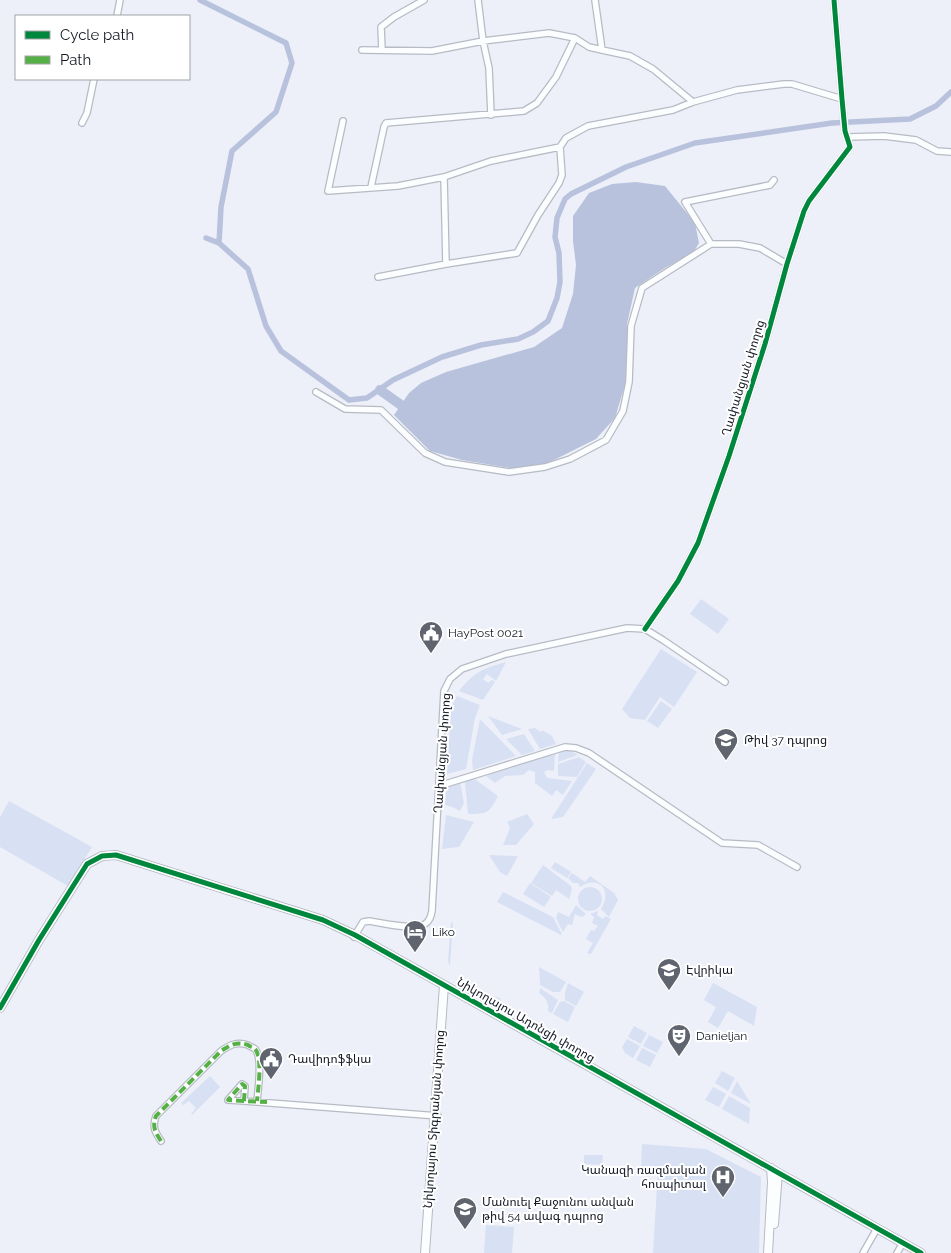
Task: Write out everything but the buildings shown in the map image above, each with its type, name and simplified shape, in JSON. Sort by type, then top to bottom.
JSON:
[{"type":"street","points":[[117,15],[120,0]]},
{"type":"street","points":[[382,50],[380,27],[424,0]]},
{"type":"street","points":[[478,0],[483,41],[489,68],[492,115]]},
{"type":"street","points":[[595,0],[602,50]]},
{"type":"street","points":[[834,0],[842,99],[847,134],[916,140],[937,151],[951,152]]},
{"type":"street","points":[[362,50],[432,51],[483,41],[549,33],[558,34],[575,38],[602,50],[630,56],[653,69],[693,102]]},
{"type":"street","points":[[371,187],[386,123],[524,111],[537,103],[556,77],[575,38]]},
{"type":"street","points":[[82,123],[87,114],[94,80]]},
{"type":"street","points":[[378,277],[517,253],[538,215],[559,183],[562,175],[560,147],[566,138],[588,126],[673,110],[693,102],[737,90],[784,84],[792,84],[842,99]]},
{"type":"street","points":[[343,121],[328,191],[398,186],[444,177],[491,161],[560,147]]},
{"type":"street","name":"Ղափանցյան փողոց","points":[[354,936],[363,922],[369,921],[416,927],[424,925],[430,919],[432,911],[444,691],[450,679],[462,670],[506,654],[618,629],[646,629],[678,581],[698,543],[729,456],[766,344],[787,264],[804,211],[809,201],[850,147],[847,134]]},
{"type":"street","points":[[444,177],[446,264]]},
{"type":"street","points":[[712,244],[685,202],[770,185],[774,180]]},
{"type":"street","points":[[316,392],[345,409],[381,410],[424,453],[445,462],[509,472],[545,467],[570,459],[606,440],[623,411],[629,382],[631,326],[642,288],[712,244],[739,244],[760,248],[787,264]]},
{"type":"street","points":[[646,629],[725,682]]},
{"type":"street","points":[[439,786],[565,747],[576,748],[587,751],[722,843],[758,845],[796,867]]},
{"type":"street","points":[[0,1008],[88,864],[102,857]]},
{"type":"street","points":[[0,1013],[85,873],[102,857]]},
{"type":"street","name":"Նիկողայոս Ադոնցի փողոց","points":[[102,857],[113,857],[176,876],[321,922],[354,936],[921,1253]]},
{"type":"street","name":"Նիկողայոս Տիգրանյան փողոց","points":[[425,1253],[445,987]]},
{"type":"street","points":[[161,1141],[154,1132],[156,1116],[221,1051],[232,1044],[240,1043],[255,1049],[259,1056],[257,1101]]},
{"type":"street","points":[[244,1101],[436,1116]]},
{"type":"street","name":"Նիկողայոս Տիգրանյան փողոց","points":[[430,1253],[436,1116]]},
{"type":"street","points":[[768,1253],[775,1173]]},
{"type":"street","points":[[772,1253],[775,1173]]},
{"type":"street","name":"Նիկողայոս Ադոնցի փողոց","points":[[775,1173],[875,1232],[899,1250],[912,1253]]},
{"type":"street","points":[[864,1253],[875,1232]]},
{"type":"shaded area","points":[[636,182],[665,186],[695,223],[699,243],[693,253],[665,268],[635,288],[627,324],[627,378],[615,418],[596,439],[548,463],[522,470],[462,460],[430,451],[394,415],[409,393],[421,383],[446,372],[534,347],[562,328],[573,294],[576,265],[573,241],[573,216],[589,193],[612,184]]},
{"type":"shaded area","points":[[701,599],[729,619],[718,634],[690,614]]},
{"type":"shaded area","points":[[661,649],[697,672],[674,707],[660,697],[645,720],[630,718],[622,709]]},
{"type":"shaded area","points":[[506,662],[496,681],[487,674],[483,679],[488,683],[492,680],[495,682],[483,700],[459,691],[479,672]]},
{"type":"shaded area","points":[[457,696],[480,705],[475,718],[466,769],[447,774],[451,708]]},
{"type":"shaded area","points":[[661,701],[672,709],[658,728],[647,721]]},
{"type":"shaded area","points":[[488,716],[522,729],[502,735]]},
{"type":"shaded area","points":[[480,719],[516,756],[473,770],[472,760]]},
{"type":"shaded area","points":[[536,728],[552,736],[556,744],[540,749],[528,729]]},
{"type":"shaded area","points":[[524,734],[535,751],[522,755],[506,739]]},
{"type":"shaded area","points":[[569,750],[578,755],[558,762],[559,752]]},
{"type":"shaded area","points":[[555,753],[554,771],[548,770],[544,772],[547,778],[572,781],[563,795],[556,790],[552,796],[535,783],[535,772],[529,770],[523,775],[505,776],[495,783],[486,776]]},
{"type":"shaded area","points":[[579,757],[586,762],[577,777],[558,776],[558,764]]},
{"type":"shaded area","points":[[587,763],[596,769],[563,817],[551,819]]},
{"type":"shaded area","points":[[472,777],[498,796],[490,809],[484,813],[468,814],[465,782]]},
{"type":"shaded area","points":[[460,782],[464,803],[460,811],[445,805],[446,788]]},
{"type":"shaded area","points":[[9,801],[92,847],[68,886],[0,847],[0,817]]},
{"type":"shaded area","points":[[527,814],[534,824],[516,845],[503,845],[510,828],[507,822]]},
{"type":"shaded area","points":[[446,815],[474,822],[459,847],[442,849]]},
{"type":"shaded area","points":[[489,855],[518,856],[507,876],[500,872]]},
{"type":"shaded area","points":[[555,862],[571,872],[567,878],[551,868]]},
{"type":"shaded area","points":[[543,865],[571,886],[572,890],[569,899],[556,890],[552,896],[531,883]]},
{"type":"shaded area","points":[[572,873],[585,882],[590,876],[614,893],[618,900],[609,917],[601,909],[605,895],[602,886],[598,883],[593,883],[580,887],[578,883],[573,883],[568,878]]},
{"type":"shaded area","points":[[530,883],[551,897],[544,907],[523,894]]},
{"type":"shaded area","points":[[590,887],[595,888],[601,894],[601,904],[595,910],[590,911],[585,910],[579,904],[578,899],[579,894],[585,888]]},
{"type":"shaded area","points":[[503,892],[553,917],[562,934],[497,902]]},
{"type":"shaded area","points":[[576,905],[586,914],[582,917],[575,914],[572,925],[568,924],[563,932],[556,918],[558,912],[569,917]]},
{"type":"shaded area","points":[[598,911],[597,915],[603,919],[605,916],[611,919],[591,954],[587,953],[593,943],[586,939],[591,930],[594,931],[598,926],[592,923],[594,917],[590,914]]},
{"type":"shaded area","points":[[451,922],[453,923],[450,966],[448,961]]},
{"type":"shaded area","points":[[539,967],[566,982],[560,992],[553,992],[540,985]]},
{"type":"shaded area","points":[[568,983],[584,992],[576,1006],[565,1000]]},
{"type":"shaded area","points":[[713,983],[757,1007],[754,1026],[728,1011],[718,1028],[708,1022],[716,1007],[704,1000]]},
{"type":"shaded area","points":[[540,988],[558,1000],[552,1013],[548,1011],[546,1000],[539,993]]},
{"type":"shaded area","points":[[482,996],[501,999],[500,1006],[499,1007]]},
{"type":"shaded area","points":[[564,1001],[575,1007],[568,1022],[553,1014],[560,1002]]},
{"type":"shaded area","points":[[634,1026],[647,1033],[641,1044],[628,1037]]},
{"type":"shaded area","points":[[649,1035],[663,1042],[657,1053],[643,1046]]},
{"type":"shaded area","points":[[627,1039],[640,1046],[633,1058],[625,1053],[622,1047]]},
{"type":"shaded area","points":[[642,1048],[656,1055],[650,1067],[636,1060]]},
{"type":"shaded area","points":[[722,1071],[735,1078],[728,1091],[715,1083]]},
{"type":"shaded area","points":[[210,1076],[220,1087],[192,1115],[196,1108],[189,1101],[183,1105],[181,1103]]},
{"type":"shaded area","points":[[737,1081],[751,1104],[731,1093]]},
{"type":"shaded area","points":[[713,1087],[726,1094],[719,1107],[705,1100]]},
{"type":"shaded area","points":[[729,1096],[750,1108],[749,1124],[722,1109]]},
{"type":"shaded area","points":[[642,1144],[706,1149],[761,1177],[759,1253],[653,1253],[658,1170],[641,1168]]},
{"type":"shaded area","points":[[584,1155],[603,1155],[602,1165],[584,1164]]},
{"type":"shaded area","points":[[486,1225],[514,1227],[512,1253],[484,1253]]},
{"type":"waterway","points":[[200,0],[286,43],[292,63],[276,112],[232,151],[221,207],[219,243]]},
{"type":"waterway","points":[[206,238],[219,243],[248,269],[266,326],[281,351],[349,400],[367,398],[393,380],[442,357],[481,345],[518,339],[533,332],[548,321],[557,298],[560,282],[559,253],[555,237],[557,218],[565,199],[571,194],[626,167],[695,143],[832,123],[910,119],[936,106],[951,92]]},
{"type":"waterway","points":[[380,390],[401,405]]},
{"type":"marked path","points":[[161,1141],[155,1129],[156,1116],[221,1051],[231,1045],[248,1045],[254,1048],[257,1053],[259,1059],[257,1101]]},
{"type":"marked path","points":[[244,1101],[228,1100],[242,1084],[245,1086],[244,1101],[267,1102]]},
{"type":"cycle path","points":[[645,629],[678,581],[698,543],[729,456],[765,344],[804,211],[809,201],[850,147],[845,131],[834,0]]},
{"type":"cycle path","points":[[0,1008],[39,940],[87,864],[102,856],[116,855],[323,920],[355,935],[921,1253]]},
{"type":"place","name":"HayPost 0021","points":[[431,654]]},
{"type":"place","name":"Թիվ 37 դպրոց","points":[[726,761]]},
{"type":"place","name":"Liko","points":[[415,953]]},
{"type":"place","name":"Էվրիկա","points":[[669,991]]},
{"type":"place","name":"Danieljan","points":[[679,1057]]},
{"type":"place","name":"Դավիդոֆֆկա","points":[[271,1080]]},
{"type":"place","name":"Կանազի ռազմական հոսպիտալ","points":[[723,1198]]},
{"type":"place","name":"Մանուել Քաջունու անվան թիվ 54 ավագ դպրոց","points":[[465,1230]]}]
